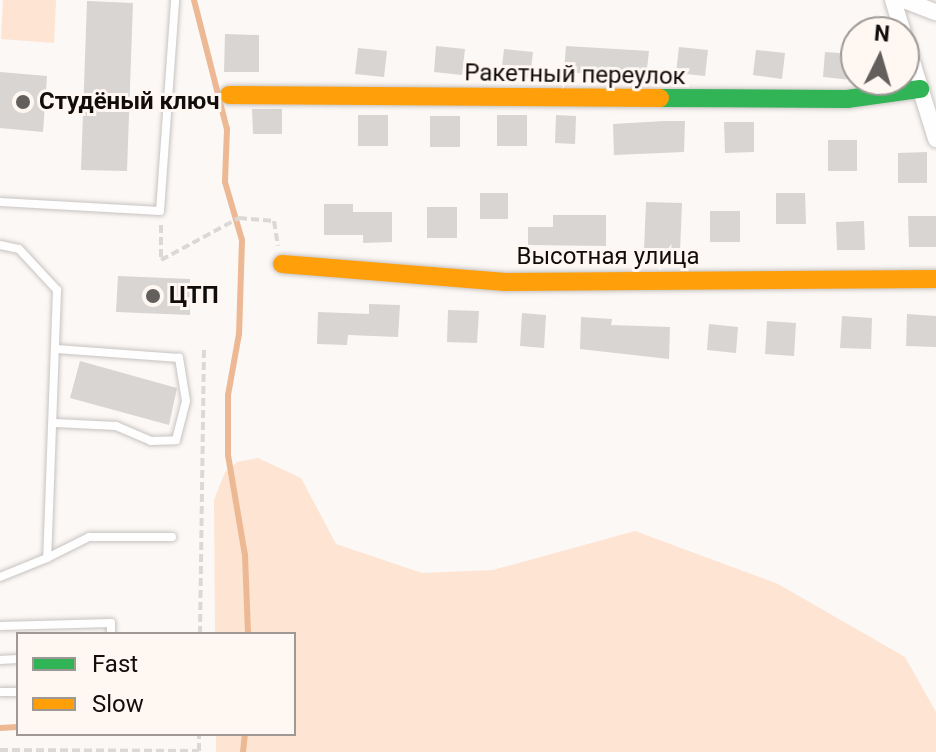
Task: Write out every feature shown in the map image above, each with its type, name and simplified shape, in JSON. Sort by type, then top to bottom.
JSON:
[{"type":"street","points":[[904,0],[936,12]]},
{"type":"street","points":[[920,89],[936,139]]},
{"type":"street","name":"Ракетный переулок","points":[[229,95],[847,99],[869,96]]},
{"type":"street","name":"Высотная улица","points":[[282,264],[505,282],[936,279]]},
{"type":"lane","points":[[0,202],[160,211],[175,0]]},
{"type":"lane","points":[[0,245],[19,249],[57,290],[55,423],[47,558]]},
{"type":"lane","points":[[55,423],[116,426],[151,441],[176,440],[186,401],[179,358],[56,349]]},
{"type":"lane","points":[[0,577],[89,537],[172,537]]},
{"type":"lane","points":[[0,626],[111,623],[111,632]]},
{"type":"path","points":[[160,211],[161,260],[239,218],[274,221],[282,264]]},
{"type":"path","points":[[200,632],[204,347]]},
{"type":"path","points":[[0,750],[199,751],[199,736]]},
{"type":"shaded area","points":[[3,0],[56,0],[54,43],[1,39]]},
{"type":"shaded area","points":[[258,458],[301,478],[336,544],[422,573],[493,570],[635,531],[778,584],[905,657],[936,712],[936,752],[216,752],[216,736],[296,736],[296,632],[215,632],[214,500],[225,472],[237,462]]},
{"type":"building","points":[[87,1],[133,3],[127,171],[81,170]]},
{"type":"building","points":[[225,34],[259,35],[259,72],[224,72]]},
{"type":"building","points":[[436,46],[465,49],[462,75],[434,72]]},
{"type":"building","points":[[566,46],[649,51],[646,77],[564,72]]},
{"type":"building","points":[[679,47],[708,50],[705,76],[676,73]]},
{"type":"building","points":[[358,48],[387,51],[384,77],[355,74]]},
{"type":"building","points":[[504,49],[533,52],[530,78],[501,75]]},
{"type":"building","points":[[756,50],[785,53],[782,79],[753,75]]},
{"type":"building","points":[[825,52],[840,53],[840,79],[823,77]]},
{"type":"building","name":"Студёный ключ","points":[[0,72],[47,76],[43,132],[0,128]]},
{"type":"building","points":[[252,109],[282,109],[282,134],[253,134]]},
{"type":"building","points":[[358,115],[388,115],[388,146],[358,146]]},
{"type":"building","points":[[497,115],[527,115],[527,146],[497,146]]},
{"type":"building","points":[[556,115],[576,116],[575,144],[555,143]]},
{"type":"building","points":[[430,116],[460,116],[460,147],[430,147]]},
{"type":"building","points":[[685,121],[684,152],[614,155],[613,124]]},
{"type":"building","points":[[724,122],[754,122],[754,152],[725,153]]},
{"type":"building","points":[[828,140],[857,140],[857,171],[828,171]]},
{"type":"building","points":[[927,152],[927,183],[898,183],[898,153]]},
{"type":"building","points":[[480,193],[508,193],[508,219],[480,219]]},
{"type":"building","points":[[776,193],[805,193],[806,224],[776,224]]},
{"type":"building","points":[[646,202],[682,203],[680,252],[644,250]]},
{"type":"building","points":[[324,204],[353,204],[353,212],[392,212],[392,242],[363,243],[363,235],[324,235]]},
{"type":"building","points":[[427,207],[457,207],[457,238],[427,238]]},
{"type":"building","points":[[710,211],[740,211],[740,242],[710,242]]},
{"type":"building","points":[[553,215],[606,215],[606,246],[528,245],[528,227],[553,227]]},
{"type":"building","points":[[908,216],[936,216],[936,247],[909,247]]},
{"type":"building","points":[[864,221],[865,250],[837,250],[836,222]]},
{"type":"building","name":"ЦТП","points":[[118,276],[190,279],[190,315],[116,312]]},
{"type":"building","points":[[369,304],[400,305],[398,337],[348,335],[347,345],[317,344],[318,312],[369,314]]},
{"type":"building","points":[[448,310],[479,311],[477,343],[447,342]]},
{"type":"building","points":[[522,313],[546,315],[544,348],[520,346]]},
{"type":"building","points":[[907,314],[936,316],[936,347],[906,346]]},
{"type":"building","points":[[842,316],[872,318],[871,349],[840,348]]},
{"type":"building","points":[[581,317],[612,319],[611,325],[670,327],[669,359],[580,349]]},
{"type":"building","points":[[767,321],[796,323],[794,356],[765,354]]},
{"type":"building","points":[[709,324],[738,327],[736,353],[707,350]]},
{"type":"building","points":[[80,361],[177,388],[169,425],[70,398]]},
{"type":"waterway","points":[[194,0],[227,129],[225,182],[242,240],[239,334],[228,395],[228,455],[245,555],[248,632]]},
{"type":"waterway","points":[[0,728],[16,727]]},
{"type":"waterway","points":[[243,752],[245,736]]},
{"type":"traffic: fast","points":[[660,98],[847,99],[869,96]]},
{"type":"traffic: slow","points":[[229,95],[660,98]]},
{"type":"traffic: slow","points":[[282,264],[505,282],[936,279]]},
{"type":"place","name":"Студёный ключ","points":[[23,102]]},
{"type":"place","name":"ЦТП","points":[[153,296]]}]
